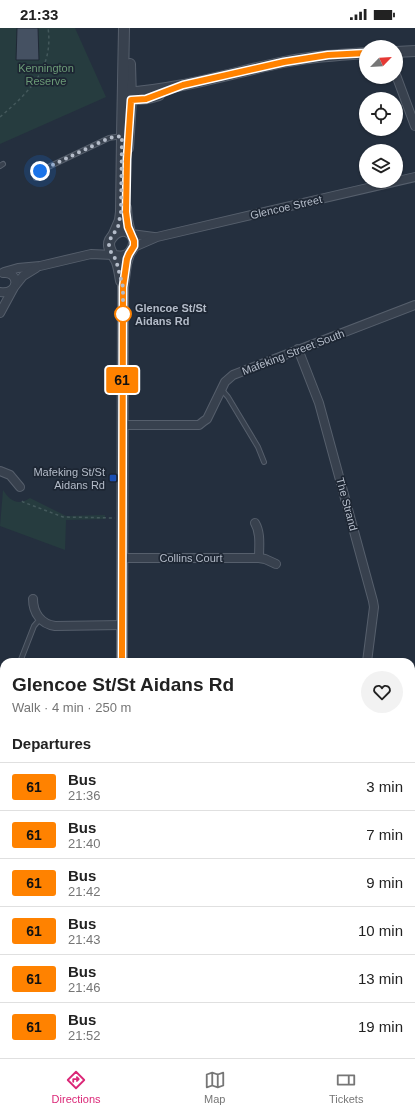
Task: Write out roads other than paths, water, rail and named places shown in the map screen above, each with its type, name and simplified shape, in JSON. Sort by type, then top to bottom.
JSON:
[{"type":"street","points":[[122,658],[123,287],[126,264],[134,241],[127,220],[126,199],[127,96],[125,28]]},
{"type":"street","points":[[403,52],[415,51]]},
{"type":"street","points":[[127,96],[300,59],[328,55],[359,53]]},
{"type":"street","points":[[399,84],[415,126]]},
{"type":"street","points":[[123,287],[118,266],[110,249],[112,238],[120,220],[121,212],[122,136],[127,96]]},
{"type":"street","name":"Glencoe Street","points":[[131,250],[157,237],[415,177]]},
{"type":"street","points":[[2,273],[18,268],[40,266],[91,254],[104,246],[121,230],[127,231],[131,234]]},
{"type":"street","name":"Glencoe Street","points":[[131,234],[157,237]]},
{"type":"street","points":[[91,254],[122,257],[131,250]]},
{"type":"street","points":[[0,292],[8,293],[23,276],[40,266]]},
{"type":"street","points":[[0,313],[14,287],[15,279],[10,274],[2,273]]},
{"type":"street","name":"Mafeking Street South","points":[[122,425],[199,425],[207,418],[227,379],[233,374],[415,306]]},
{"type":"street","name":"The Strand","points":[[298,350],[319,403],[373,600],[374,607],[368,658]]},
{"type":"street","points":[[0,471],[10,475],[20,487]]},
{"type":"street","points":[[254,523],[257,527],[259,535],[259,558]]},
{"type":"street","name":"Collins Court","points":[[122,558],[259,558],[276,564]]},
{"type":"street","points":[[33,599],[34,609],[40,619],[49,625],[122,625]]},
{"type":"lane","points":[[36,178],[40,171],[54,164],[109,138],[122,136]]},
{"type":"lane","points":[[221,390],[228,397],[258,447],[264,462]]},
{"type":"lane","points":[[22,658],[34,626],[40,619]]},
{"type":"place","name":"Glencoe St/St Aidans Rd","points":[[123,314]]},
{"type":"place","name":"Mafeking St/St Aidans Rd","points":[[113,478]]},
{"type":"park label","name":"Kennington Reserve","points":[[46,74]]}]
